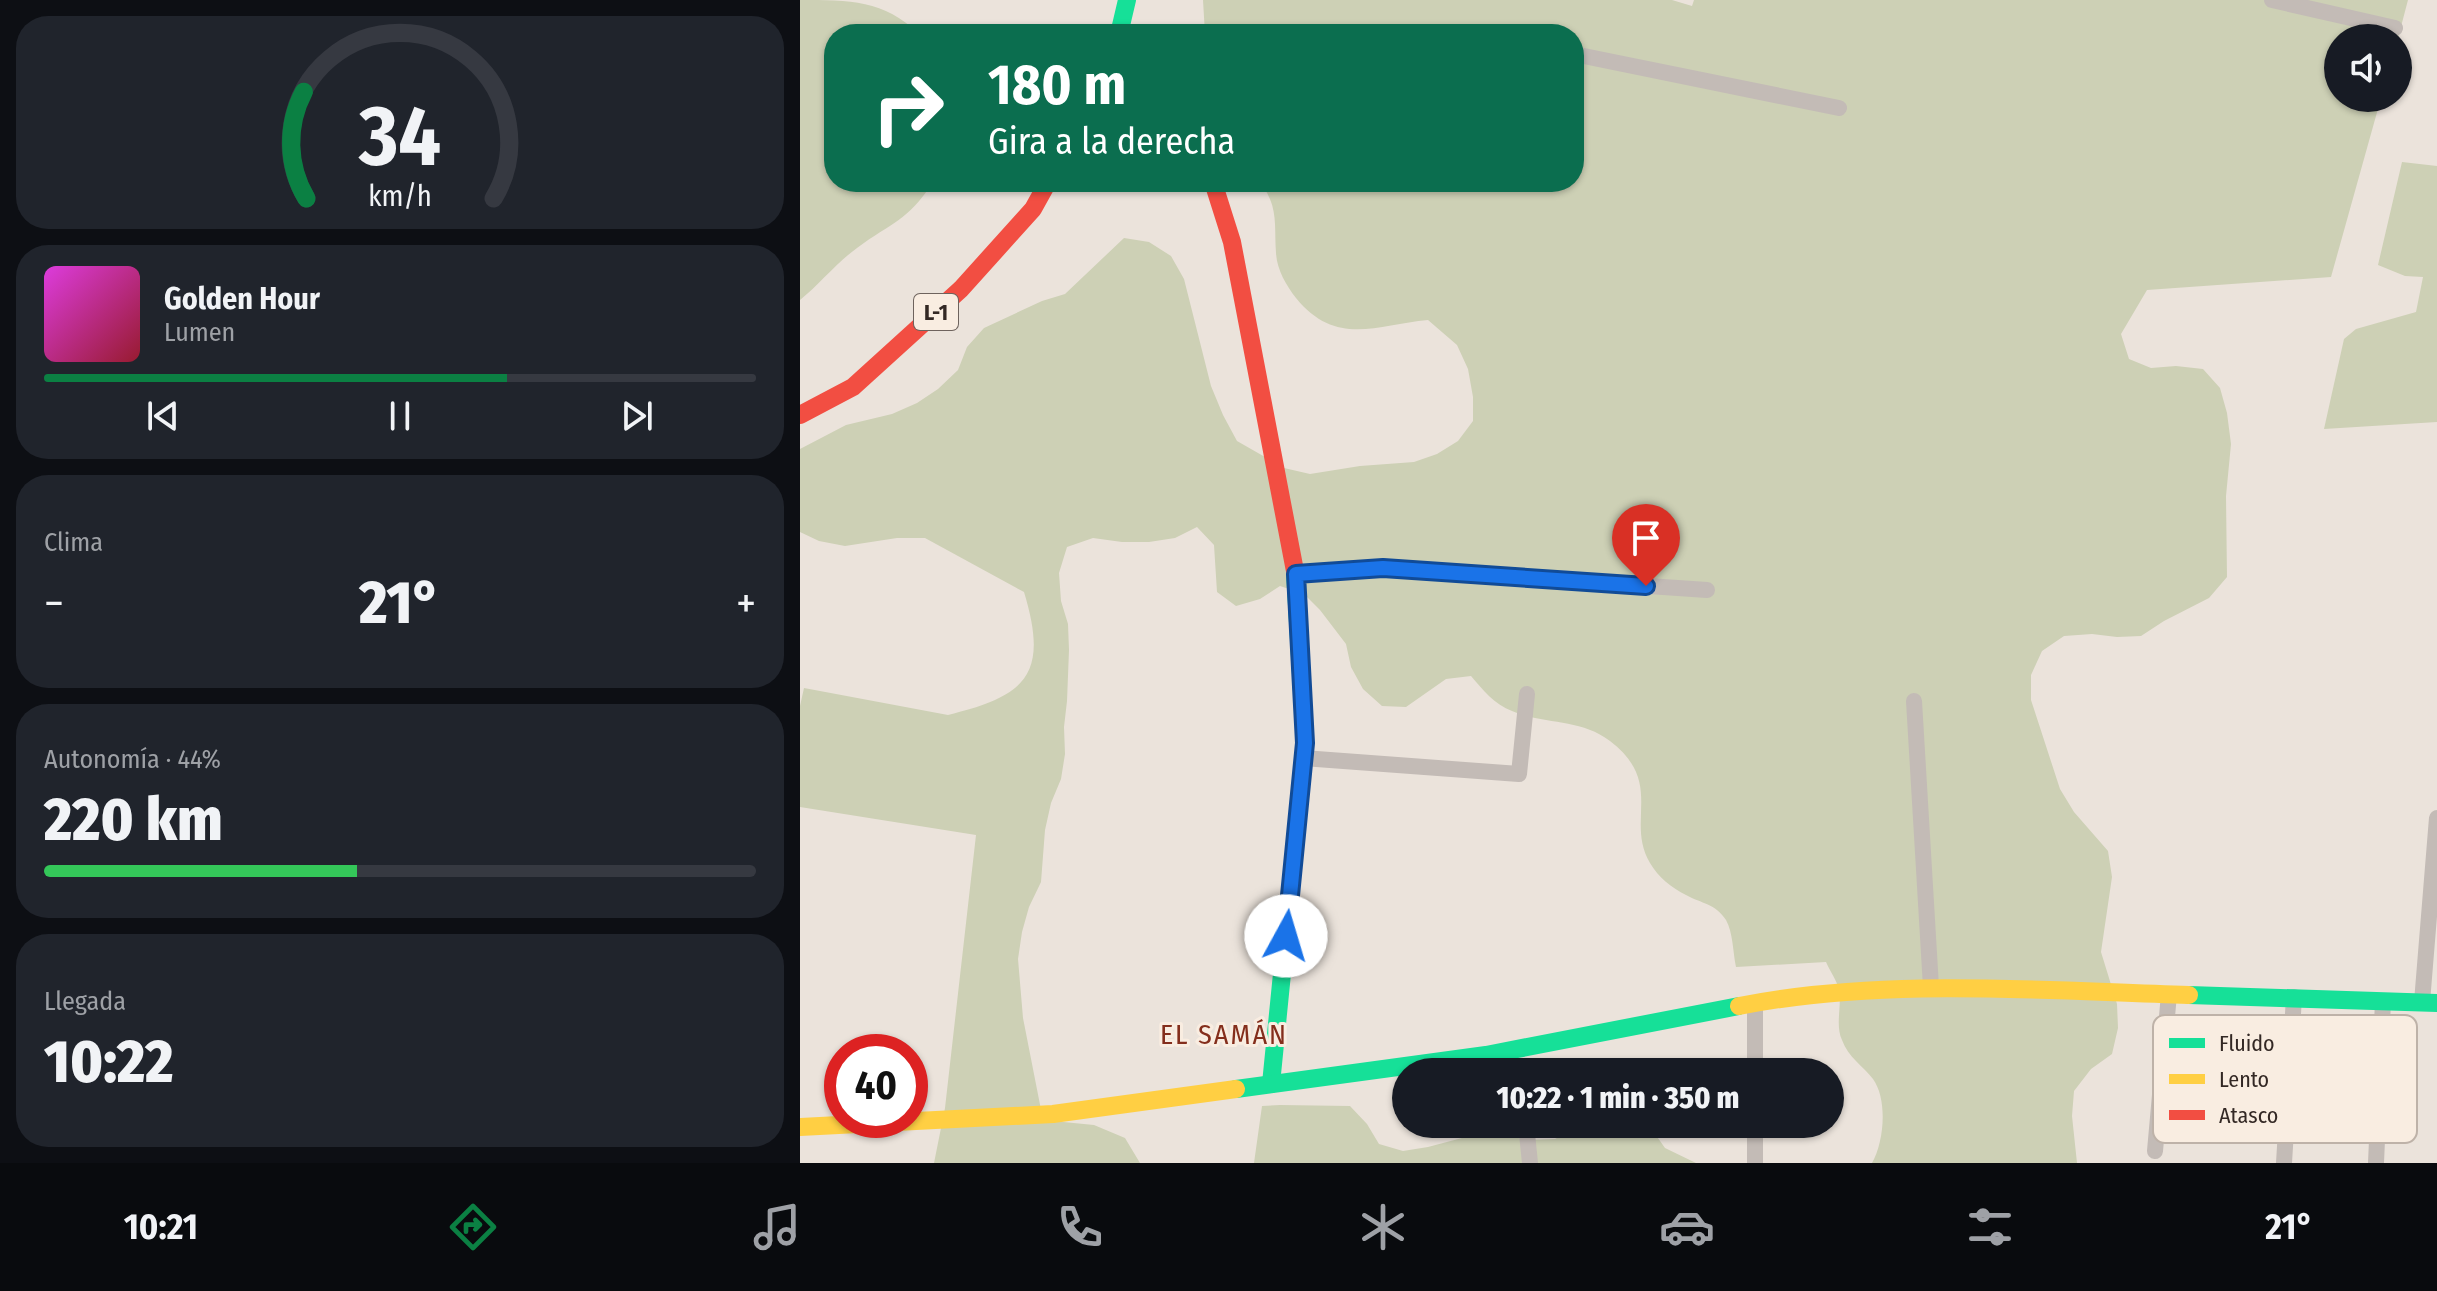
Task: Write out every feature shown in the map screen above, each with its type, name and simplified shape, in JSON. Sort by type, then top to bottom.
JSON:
[{"type":"street","points":[[1121,24],[1127,0]]},
{"type":"street","points":[[2272,0],[2377,24]]},
{"type":"street","points":[[1584,56],[1839,108]]},
{"type":"street","name":"L-1","points":[[800,415],[853,387],[961,289],[1033,209],[1042,192]]},
{"type":"street","points":[[1216,192],[1232,242],[1296,574],[1305,743],[1271,1084]]},
{"type":"street","points":[[1296,574],[1383,568],[1707,590]]},
{"type":"street","points":[[1303,758],[1519,774],[1527,694]]},
{"type":"street","points":[[1914,701],[1931,987]]},
{"type":"street","points":[[800,1127],[1053,1114],[1486,1055],[1755,1003],[1931,987],[2430,1002],[2437,818]]},
{"type":"street","points":[[2167,1015],[2169,994]]},
{"type":"street","points":[[2293,1015],[2294,997]]},
{"type":"street","points":[[2382,1015],[2383,1001]]},
{"type":"street","points":[[1755,1003],[1755,1058]]},
{"type":"street","points":[[1523,1058],[1526,1047]]},
{"type":"street","points":[[1486,1055],[1490,1058]]},
{"type":"street","points":[[1527,1138],[1530,1163]]},
{"type":"street","points":[[1755,1138],[1755,1163]]},
{"type":"street","points":[[2155,1151],[2156,1143]]},
{"type":"street","points":[[2284,1163],[2285,1143]]},
{"type":"street","points":[[2376,1163],[2377,1143]]},
{"type":"green space","points":[[800,0],[865,4],[893,14],[907,24],[824,24],[824,192],[926,192],[907,214],[849,254],[800,300]]},
{"type":"green space","points":[[1203,0],[1672,0],[1692,6],[1694,0],[2408,0],[2402,24],[2324,24],[2324,112],[2377,112],[2331,277],[2147,290],[2121,334],[2129,359],[2151,368],[2176,366],[2203,369],[2220,388],[2231,444],[2226,496],[2227,577],[2209,598],[2141,636],[2064,636],[2042,651],[2031,675],[2031,700],[2060,789],[2074,812],[2108,851],[2112,877],[2101,952],[2117,1004],[2118,1028],[2112,1054],[2091,1069],[2074,1091],[2072,1116],[2077,1163],[1872,1163],[1882,1133],[1881,1098],[1873,1079],[1842,1040],[1839,990],[1826,962],[1736,967],[1730,930],[1722,914],[1671,885],[1650,863],[1643,847],[1640,787],[1636,772],[1610,741],[1575,725],[1524,715],[1506,708],[1489,696],[1471,676],[1446,679],[1406,707],[1382,706],[1363,689],[1351,667],[1346,644],[1304,594],[1280,586],[1260,599],[1236,606],[1217,592],[1214,545],[1197,527],[1175,538],[1149,542],[1093,538],[1067,547],[1059,573],[1069,650],[1065,754],[1061,779],[1045,830],[1041,882],[1029,907],[1018,959],[1023,1018],[1043,1120],[1094,1125],[1125,1138],[1140,1163],[934,1163],[945,1108],[976,835],[800,807],[800,706],[804,688],[948,715],[975,708],[997,699],[1025,677],[1032,662],[1034,643],[1031,620],[1024,592],[925,538],[897,538],[845,546],[819,541],[800,532],[800,449],[846,425],[892,414],[917,403],[958,370],[967,347],[984,328],[1042,301],[1065,294],[1124,238],[1149,242],[1171,256],[1184,279],[1211,386],[1237,441],[1284,468],[1310,474],[1414,462],[1437,454],[1458,441],[1473,421],[1468,369],[1457,345],[1428,320],[1358,329],[1326,323],[1311,313],[1292,293],[1280,271],[1273,208],[1266,192],[1584,192],[1584,24],[1204,24]]},
{"type":"green space","points":[[2402,162],[2437,166],[2437,422],[2324,429],[2344,339],[2356,329],[2416,312],[2423,277],[2405,276],[2378,265]]},
{"type":"green space","points":[[1262,1106],[1350,1106],[1367,1124],[1379,1144],[1403,1151],[1462,1138],[1658,1138],[1665,1148],[1696,1163],[1254,1163]]},
{"type":"traffic: fast","points":[[1121,24],[1127,0]]},
{"type":"traffic: fast","points":[[1271,1084],[1305,743],[1295,571]]},
{"type":"traffic: fast","points":[[2189,995],[2437,1003]]},
{"type":"traffic: fast","points":[[1236,1089],[1486,1055],[1739,1006]]},
{"type":"traffic: slow","points":[[1739,1006],[1850,991],[1907,989],[2021,989],[2189,995]]},
{"type":"traffic: slow","points":[[800,1127],[1053,1114],[1236,1089]]},
{"type":"traffic: jam","points":[[800,415],[853,387],[961,289],[1033,209],[1042,192]]},
{"type":"traffic: jam","points":[[1216,192],[1232,242],[1295,571]]},
{"type":"district","name":"EL SAMÁN","points":[[1224,1034]]},
{"type":"route","points":[[1286,936],[1305,743],[1296,574],[1383,568],[1646,586]]}]
